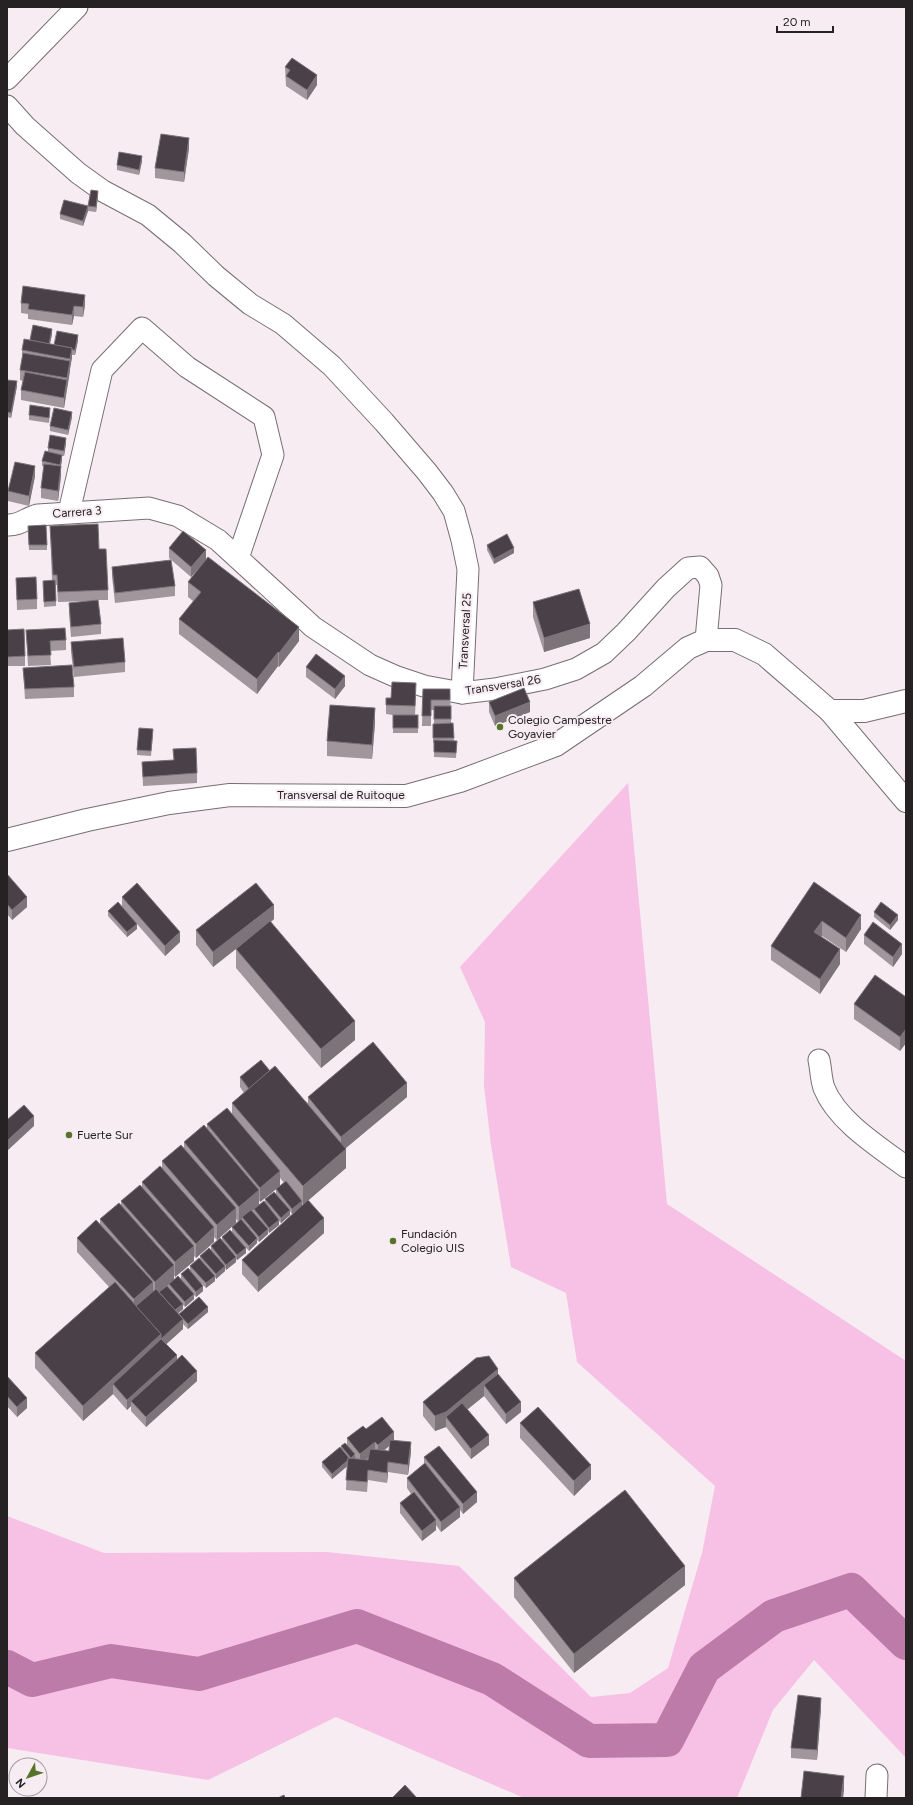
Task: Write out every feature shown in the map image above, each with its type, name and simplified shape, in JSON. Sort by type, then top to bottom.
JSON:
[{"type":"street","points":[[7,79],[77,7]]},
{"type":"street","name":"Transversal 25","points":[[7,106],[25,126],[78,173],[103,192],[148,215],[182,243],[216,276],[250,304],[283,324],[332,366],[384,422],[443,493],[454,511],[468,569],[462,693]]},
{"type":"street","points":[[69,512],[102,370],[142,328],[187,366],[264,416],[273,455],[238,558]]},
{"type":"street","name":"Carrera 3","points":[[7,525],[19,525],[27,518],[38,515],[150,508]]},
{"type":"street","name":"Transversal 26","points":[[150,508],[160,509],[178,516],[218,540],[313,627],[370,665],[397,677],[424,686],[462,693],[495,689],[545,678],[576,669],[604,653],[626,632],[666,588],[688,568],[700,567],[708,576],[711,585],[706,640]]},
{"type":"street","name":"Transversal de Ruitoque","points":[[7,840],[87,820],[168,803],[230,795],[406,796],[460,781],[556,745],[643,686],[688,648],[706,640],[735,640],[764,654],[830,711],[906,801]]},
{"type":"street","points":[[830,711],[864,711],[906,701]]},
{"type":"street","points":[[819,1060],[824,1088],[838,1112],[867,1138],[906,1167]]},
{"type":"street","points":[[876,1798],[877,1774]]},
{"type":"shaded area","points":[[628,783],[667,1204],[906,1361],[906,1758],[814,1660],[773,1710],[737,1798],[524,1798],[336,1717],[208,1780],[7,1748],[7,1516],[104,1553],[327,1552],[459,1566],[591,1697],[630,1693],[668,1668],[702,1553],[715,1486],[577,1362],[566,1293],[511,1267],[491,1145],[484,1086],[485,1022],[460,967]]},
{"type":"building","points":[[292,58],[317,75],[307,90],[286,76],[290,70],[285,67]]},
{"type":"building","points":[[161,134],[189,138],[184,172],[155,168]]},
{"type":"building","points":[[119,152],[142,156],[139,170],[117,165]]},
{"type":"building","points":[[91,190],[98,191],[96,207],[88,206]]},
{"type":"building","points":[[64,200],[88,206],[83,221],[60,214]]},
{"type":"building","points":[[23,286],[85,295],[83,307],[74,306],[72,315],[28,309],[29,304],[21,303]]},
{"type":"building","points":[[33,325],[52,329],[49,344],[30,340]]},
{"type":"building","points":[[57,331],[78,335],[75,350],[72,350],[72,348],[54,345]]},
{"type":"building","points":[[24,339],[72,348],[70,359],[22,350]]},
{"type":"building","points":[[23,353],[70,361],[67,378],[20,370]]},
{"type":"building","points":[[25,372],[67,380],[64,398],[21,390]]},
{"type":"building","points":[[7,380],[17,381],[11,413],[7,412]]},
{"type":"building","points":[[30,405],[50,408],[49,418],[29,415]]},
{"type":"building","points":[[54,408],[72,412],[68,430],[50,426]]},
{"type":"building","points":[[50,435],[66,438],[64,451],[48,448]]},
{"type":"building","points":[[45,451],[62,455],[60,465],[42,461]]},
{"type":"building","points":[[15,462],[35,466],[29,496],[8,491]]},
{"type":"building","points":[[44,464],[61,466],[58,491],[41,488]]},
{"type":"building","points":[[98,524],[99,549],[106,549],[108,590],[58,592],[57,575],[53,575],[50,526]]},
{"type":"building","points":[[46,525],[47,545],[29,545],[28,526]]},
{"type":"building","points":[[183,531],[206,550],[191,567],[169,548]]},
{"type":"building","points":[[507,534],[514,548],[494,559],[487,545]]},
{"type":"building","points":[[208,557],[299,627],[257,679],[179,619],[201,592],[188,582]]},
{"type":"building","points":[[171,560],[175,586],[115,593],[112,567]]},
{"type":"building","points":[[36,577],[37,599],[17,600],[16,578]]},
{"type":"building","points":[[55,580],[56,601],[44,602],[43,581]]},
{"type":"building","points":[[579,589],[590,624],[544,638],[533,602]]},
{"type":"building","points":[[98,600],[101,624],[71,627],[69,603]]},
{"type":"building","points":[[65,628],[66,640],[50,641],[51,655],[28,656],[26,630]]},
{"type":"building","points":[[24,629],[25,656],[7,657],[7,630]]},
{"type":"building","points":[[123,638],[125,662],[74,667],[71,642]]},
{"type":"building","points":[[316,654],[345,676],[335,689],[306,667]]},
{"type":"building","points":[[72,665],[74,687],[25,689],[23,668]]},
{"type":"building","points":[[392,682],[416,683],[415,706],[386,705],[386,698],[391,698]]},
{"type":"building","points":[[524,688],[530,702],[495,716],[489,702]]},
{"type":"building","points":[[423,689],[450,689],[450,700],[431,700],[431,716],[422,716]]},
{"type":"building","points":[[330,705],[375,708],[372,745],[327,741]]},
{"type":"building","points":[[434,706],[451,706],[451,719],[434,719]]},
{"type":"building","points":[[393,715],[418,715],[418,728],[393,728]]},
{"type":"building","points":[[453,723],[454,738],[433,738],[433,724]]},
{"type":"building","points":[[139,728],[153,729],[151,751],[137,750]]},
{"type":"building","points":[[434,740],[457,741],[456,753],[434,752]]},
{"type":"building","points":[[196,748],[197,773],[143,777],[142,762],[174,760],[173,749]]},
{"type":"building","points":[[7,874],[27,897],[12,910],[7,904]]},
{"type":"building","points":[[814,882],[861,915],[846,938],[822,921],[814,932],[840,949],[820,979],[771,946]]},
{"type":"building","points":[[137,883],[180,932],[165,946],[122,897]]},
{"type":"building","points":[[256,883],[274,905],[213,952],[196,930]]},
{"type":"building","points":[[118,902],[137,924],[127,932],[108,911]]},
{"type":"building","points":[[881,902],[898,915],[890,925],[874,912]]},
{"type":"building","points":[[270,921],[355,1021],[321,1049],[236,949]]},
{"type":"building","points":[[873,922],[902,944],[893,957],[864,935]]},
{"type":"building","points":[[875,975],[906,997],[906,1029],[900,1037],[854,1004]]},
{"type":"building","points":[[373,1042],[407,1083],[341,1137],[308,1097]]},
{"type":"building","points":[[261,1060],[270,1071],[249,1089],[240,1077]]},
{"type":"building","points":[[275,1066],[346,1149],[303,1186],[232,1103]]},
{"type":"building","points":[[24,1105],[34,1116],[7,1141],[7,1120]]},
{"type":"building","points":[[227,1108],[280,1171],[260,1188],[207,1124]]},
{"type":"building","points":[[204,1125],[259,1190],[239,1207],[184,1142]]},
{"type":"building","points":[[181,1145],[236,1208],[217,1225],[162,1161]]},
{"type":"building","points":[[160,1166],[214,1227],[196,1244],[142,1182]]},
{"type":"building","points":[[286,1181],[302,1201],[292,1209],[276,1189]]},
{"type":"building","points":[[140,1185],[194,1246],[175,1262],[121,1201]]},
{"type":"building","points":[[274,1192],[290,1210],[281,1218],[265,1199]]},
{"type":"building","points":[[308,1200],[324,1218],[258,1277],[242,1260]]},
{"type":"building","points":[[264,1201],[279,1220],[269,1228],[254,1209]]},
{"type":"building","points":[[119,1203],[174,1265],[155,1282],[100,1219]]},
{"type":"building","points":[[251,1210],[268,1229],[259,1237],[242,1217]]},
{"type":"building","points":[[241,1219],[257,1238],[249,1246],[232,1227]]},
{"type":"building","points":[[96,1220],[153,1282],[134,1299],[77,1238]]},
{"type":"building","points":[[230,1230],[246,1248],[237,1255],[222,1237]]},
{"type":"building","points":[[220,1238],[236,1257],[226,1265],[211,1246]]},
{"type":"building","points":[[209,1248],[225,1266],[216,1274],[200,1256]]},
{"type":"building","points":[[199,1258],[215,1276],[206,1283],[190,1266]]},
{"type":"building","points":[[188,1268],[203,1286],[196,1292],[181,1274]]},
{"type":"building","points":[[178,1276],[194,1294],[185,1302],[169,1284]]},
{"type":"building","points":[[115,1282],[161,1334],[83,1406],[35,1353]]},
{"type":"building","points":[[167,1286],[183,1304],[175,1310],[159,1292]]},
{"type":"building","points":[[156,1289],[183,1319],[161,1339],[161,1334],[136,1306]]},
{"type":"building","points":[[199,1297],[208,1307],[188,1324],[179,1314]]},
{"type":"building","points":[[161,1339],[177,1355],[127,1400],[113,1384]]},
{"type":"building","points":[[182,1355],[197,1371],[146,1417],[131,1401]]},
{"type":"building","points":[[489,1356],[498,1369],[446,1412],[435,1416],[423,1402],[476,1358]]},
{"type":"building","points":[[498,1374],[521,1402],[506,1414],[484,1385]]},
{"type":"building","points":[[7,1376],[27,1398],[17,1407],[7,1396]]},
{"type":"building","points":[[462,1403],[489,1435],[471,1449],[446,1417]]},
{"type":"building","points":[[538,1407],[591,1465],[574,1481],[520,1423]]},
{"type":"building","points":[[382,1417],[394,1432],[378,1445],[375,1442],[360,1454],[347,1438],[363,1426],[366,1429]]},
{"type":"building","points":[[390,1440],[411,1442],[408,1465],[388,1462],[387,1473],[368,1470],[367,1482],[346,1480],[348,1458],[368,1460],[370,1449],[389,1451]]},
{"type":"building","points":[[345,1443],[355,1454],[351,1458],[341,1446]]},
{"type":"building","points":[[439,1446],[477,1492],[463,1504],[424,1457]]},
{"type":"building","points":[[340,1447],[349,1458],[332,1474],[322,1462]]},
{"type":"building","points":[[425,1463],[460,1507],[441,1522],[407,1478]]},
{"type":"building","points":[[625,1490],[685,1566],[574,1654],[514,1578]]},
{"type":"building","points":[[414,1492],[436,1520],[422,1531],[400,1503]]},
{"type":"building","points":[[798,1695],[821,1698],[817,1750],[791,1748]]},
{"type":"building","points":[[804,1771],[844,1776],[841,1798],[801,1798]]},
{"type":"building","points":[[405,1785],[417,1798],[392,1798]]},
{"type":"building","points":[[284,1795],[285,1798],[278,1798]]},
{"type":"waterway","points":[[7,1667],[32,1680],[111,1661],[199,1674],[357,1626],[492,1679],[589,1741],[667,1740],[704,1668],[774,1616],[851,1590],[906,1643]]},
{"type":"place","name":"Colegio Campestre Goyavier","points":[[500,727]]},
{"type":"place","name":"Fuerte Sur","points":[[69,1135]]},
{"type":"place","name":"Fundación Colegio UIS","points":[[393,1241]]}]
